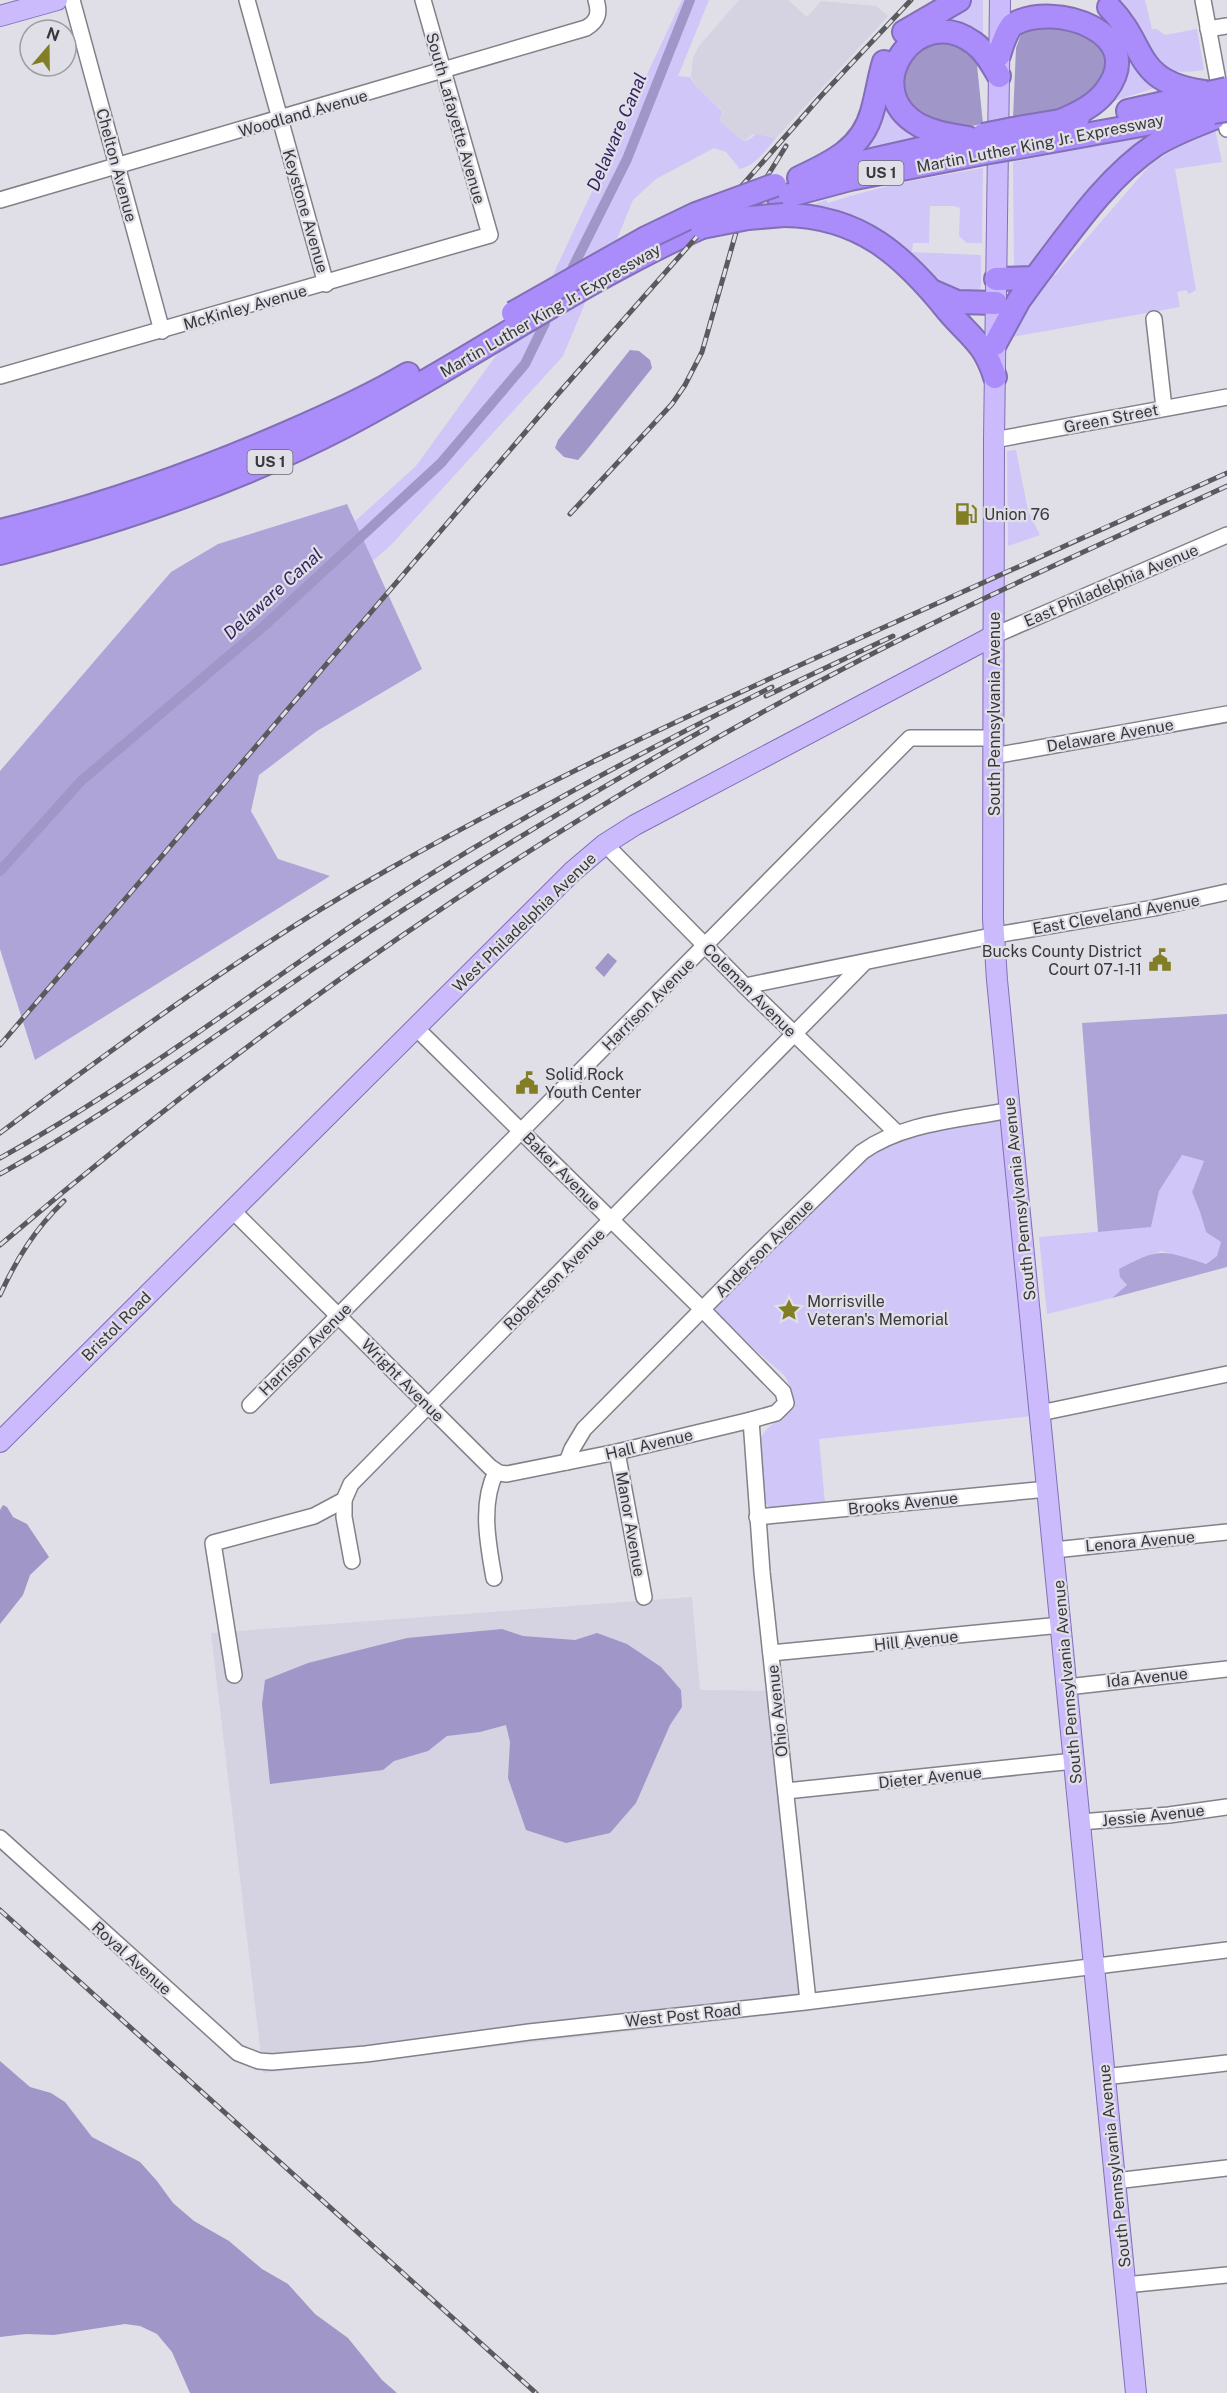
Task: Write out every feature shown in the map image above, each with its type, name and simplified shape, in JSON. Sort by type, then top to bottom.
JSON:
[{"type":"highway","points":[[799,177],[836,160],[860,137],[872,111],[883,64],[894,42],[914,26],[959,0]]},
{"type":"highway","points":[[1100,0],[1120,21],[1144,62],[1155,74],[1221,109]]},
{"type":"highway","points":[[978,142],[927,129],[903,112],[892,86],[892,78],[898,58],[910,42],[919,36],[948,31],[973,42],[989,59],[999,65],[1008,31],[1024,12],[1043,4],[1062,2],[1080,6],[1102,22],[1112,38],[1116,66],[1110,84],[1098,100],[1063,120]]},
{"type":"highway","name":"Martin Luther King Jr. Expressway","points":[[1013,139],[1063,120],[1136,109],[1221,109]]},
{"type":"highway","points":[[995,344],[1035,278],[1112,182],[1134,161],[1172,135],[1221,109]]},
{"type":"highway","name":"Martin Luther King Jr. Expressway","points":[[0,531],[130,494],[200,469],[270,440],[380,389],[702,227],[748,218],[780,199],[799,177],[978,142],[1146,122],[1221,109]]},
{"type":"highway","name":"Martin Luther King Jr. Expressway","points":[[0,553],[155,509],[278,459],[379,408],[644,239],[696,214],[780,199],[978,142]]},
{"type":"highway","points":[[780,199],[817,217],[860,230],[896,255],[934,292],[979,342],[986,352],[995,377]]},
{"type":"highway","points":[[996,279],[1035,278]]},
{"type":"highway","points":[[934,292],[957,302],[996,303]]},
{"type":"main road","points":[[0,16],[57,0]]},
{"type":"main road","name":"South Pennsylvania Avenue","points":[[1000,0],[994,440],[993,918],[996,935],[997,980],[1093,1966],[1137,2393]]},
{"type":"main road","name":"West Philadelphia Avenue","points":[[233,1211],[572,872],[605,844],[665,808],[995,635]]},
{"type":"main road","name":"Bristol Road","points":[[0,1442],[233,1211]]},
{"type":"street","name":"Chelton Avenue","points":[[72,0],[162,331]]},
{"type":"street","name":"Keystone Avenue","points":[[247,0],[326,284]]},
{"type":"street","name":"South Lafayette Avenue","points":[[423,0],[490,235]]},
{"type":"street","points":[[1203,0],[1221,109]]},
{"type":"street","name":"Woodland Avenue","points":[[0,200],[280,120],[586,28],[592,25],[597,7]]},
{"type":"street","points":[[1208,30],[1227,26]]},
{"type":"street","name":"McKinley Avenue","points":[[0,376],[490,235]]},
{"type":"street","points":[[1154,319],[1164,408]]},
{"type":"street","name":"Green Street","points":[[994,440],[1227,396]]},
{"type":"street","name":"East Philadelphia Avenue","points":[[995,635],[1227,535]]},
{"type":"street","name":"Delaware Avenue","points":[[994,747],[1227,714]]},
{"type":"street","name":"Harrison Avenue","points":[[250,1405],[910,738],[994,747]]},
{"type":"street","name":"Coleman Avenue","points":[[605,844],[745,986],[897,1133]]},
{"type":"street","name":"East Cleveland Avenue","points":[[745,986],[863,964],[996,935],[1154,908],[1227,892]]},
{"type":"street","name":"Robertson Avenue","points":[[234,1675],[215,1543],[314,1516],[344,1500],[351,1484],[863,964]]},
{"type":"street","name":"Baker Avenue","points":[[416,1028],[703,1310],[783,1392]]},
{"type":"street","name":"Anderson Avenue","points":[[567,1462],[584,1429],[862,1152],[874,1143],[897,1133],[1010,1110]]},
{"type":"street","name":"Wright Avenue","points":[[233,1211],[496,1472]]},
{"type":"street","points":[[1040,1413],[1227,1374]]},
{"type":"street","name":"Hall Avenue","points":[[496,1472],[507,1474],[618,1452],[751,1420],[781,1410],[786,1403],[783,1392]]},
{"type":"street","name":"Ohio Avenue","points":[[751,1420],[757,1517],[808,2001]]},
{"type":"street","name":"Manor Avenue","points":[[618,1452],[644,1597]]},
{"type":"street","points":[[494,1578],[488,1538],[487,1502],[491,1481],[496,1472]]},
{"type":"street","name":"Brooks Avenue","points":[[757,1517],[1048,1489]]},
{"type":"street","points":[[344,1500],[344,1517],[352,1561]]},
{"type":"street","name":"Lenora Avenue","points":[[1054,1550],[1227,1532]]},
{"type":"street","name":"Hill Avenue","points":[[771,1653],[1061,1625]]},
{"type":"street","name":"Ida Avenue","points":[[1067,1687],[1227,1669]]},
{"type":"street","name":"Dieter Avenue","points":[[786,1791],[1074,1761]]},
{"type":"street","name":"Jessie Avenue","points":[[1080,1822],[1169,1815],[1227,1807]]},
{"type":"street","name":"Royal Avenue","points":[[0,1838],[238,2052],[259,2061],[272,2062]]},
{"type":"street","name":"West Post Road","points":[[272,2062],[366,2054],[495,2036],[1227,1950]]},
{"type":"street","points":[[1104,2077],[1227,2063]]},
{"type":"street","points":[[1115,2181],[1227,2168]]},
{"type":"street","points":[[1125,2285],[1227,2275]]},
{"type":"shaded area","points":[[682,0],[709,0],[678,76],[690,77],[694,84],[723,112],[719,120],[740,139],[746,141],[757,134],[776,138],[756,161],[740,169],[726,152],[714,148],[656,179],[633,200],[615,244],[608,248],[563,356],[392,544],[177,736],[169,690],[416,466],[550,281]]},
{"type":"shaded area","points":[[739,0],[788,0],[807,17],[821,1],[876,6],[888,16],[776,138],[757,134],[751,135],[746,140],[740,139],[719,120],[724,112],[694,84],[691,76],[693,58],[699,46]]},
{"type":"shaded area","points":[[971,0],[983,0],[983,36],[937,25],[955,10]]},
{"type":"shaded area","points":[[1110,0],[1145,0],[1152,29],[1157,29],[1165,35],[1197,29],[1204,70],[1175,71],[1158,65]]},
{"type":"shaded area","points":[[1072,10],[1110,58],[1096,93],[1065,109],[1013,118],[1016,48],[1023,29]]},
{"type":"shaded area","points":[[942,38],[968,52],[977,65],[983,124],[960,128],[928,124],[899,92],[904,60]]},
{"type":"shaded area","points":[[1128,46],[1158,87],[1107,103]]},
{"type":"shaded area","points":[[883,94],[920,137],[852,155]]},
{"type":"shaded area","points":[[1179,128],[1034,269],[1014,272],[1013,162]]},
{"type":"shaded area","points":[[1215,129],[1222,162],[1175,169],[1196,290],[1189,294],[1186,290],[1177,292],[1180,307],[1012,337],[1017,323],[1051,272],[1055,275],[1151,164],[1190,139]]},
{"type":"shaded area","points":[[983,168],[982,243],[967,243],[959,236],[960,208],[930,206],[929,243],[913,243],[912,252],[981,255],[981,286],[978,292],[957,295],[806,207],[826,200],[828,203],[904,182]]},
{"type":"shaded area","points":[[630,350],[639,351],[650,360],[652,368],[578,460],[564,457],[555,448],[558,440]]},
{"type":"shaded area","points":[[1016,450],[1028,511],[1040,535],[1008,546],[1007,451]]},
{"type":"shaded area","points":[[347,504],[422,669],[317,731],[259,775],[251,811],[278,859],[330,876],[35,1060],[0,949],[0,771],[171,572],[218,544]]},
{"type":"shaded area","points":[[608,953],[617,961],[604,977],[595,968]]},
{"type":"shaded area","points":[[1227,1014],[1227,1267],[1112,1298],[1127,1285],[1120,1277],[1119,1269],[1144,1257],[1162,1253],[1206,1264],[1217,1256],[1221,1242],[1206,1232],[1192,1192],[1204,1161],[1182,1155],[1159,1191],[1151,1227],[1098,1232],[1082,1023]]},
{"type":"shaded area","points":[[1003,1119],[1032,1416],[819,1439],[825,1503],[784,1508],[769,1507],[764,1501],[759,1445],[769,1427],[789,1410],[792,1403],[791,1391],[785,1376],[718,1318],[715,1311],[717,1305],[860,1161],[903,1136]]},
{"type":"shaded area","points":[[1181,1155],[1204,1161],[1192,1192],[1206,1232],[1221,1242],[1217,1256],[1205,1264],[1161,1251],[1119,1269],[1127,1285],[1112,1298],[1047,1314],[1039,1237],[1151,1227],[1159,1191]]},
{"type":"shaded area","points":[[3,1505],[13,1517],[27,1524],[49,1557],[30,1575],[23,1595],[0,1624],[0,1510]]},
{"type":"shaded area","points":[[692,1597],[700,1690],[775,1691],[809,2011],[263,2073],[211,1633]]},
{"type":"shaded area","points":[[502,1629],[523,1636],[575,1640],[597,1633],[627,1644],[661,1667],[681,1690],[682,1707],[670,1725],[636,1803],[610,1833],[566,1843],[526,1830],[508,1778],[510,1742],[506,1725],[480,1732],[447,1736],[428,1751],[394,1761],[383,1770],[270,1784],[262,1704],[265,1680],[308,1663],[407,1638]]},
{"type":"shaded area","points":[[0,2061],[30,2087],[51,2093],[65,2102],[92,2137],[140,2162],[173,2203],[194,2221],[229,2241],[262,2269],[288,2284],[315,2314],[348,2338],[382,2380],[397,2393],[190,2393],[172,2352],[157,2334],[140,2326],[125,2324],[54,2335],[26,2334],[0,2337]]},
{"type":"waterway","name":"Delaware Canal","points":[[569,275],[627,159],[690,0]]},
{"type":"waterway","name":"Delaware Canal","points":[[0,871],[81,781],[264,626],[441,463],[525,364],[545,323]]},
{"type":"railway","points":[[0,1045],[558,394],[821,96],[911,0]]},
{"type":"railway","points":[[570,514],[672,404],[685,385],[702,352],[739,222],[786,146]]},
{"type":"railway","points":[[0,1133],[143,1028],[239,962],[338,899],[445,838],[674,723],[1227,473]]},
{"type":"railway","points":[[0,1245],[193,1088],[293,1013],[498,871],[604,805],[711,741],[920,629],[1227,486]]},
{"type":"railway","points":[[766,696],[893,636]]},
{"type":"railway","points":[[0,1158],[137,1074],[357,922],[457,858],[613,769],[772,687]]},
{"type":"railway","points":[[0,1174],[122,1099],[319,965],[462,872],[707,728]]},
{"type":"railway","points":[[0,1295],[28,1245],[44,1222],[64,1201]]},
{"type":"railway","points":[[0,1910],[536,2393]]},
{"type":"place","name":"Union 76","points":[[966,514]]},
{"type":"place","name":"Bucks County District Court 07-1-11","points":[[1160,960]]},
{"type":"place","name":"Solid Rock Youth Center","points":[[527,1083]]},
{"type":"place","name":"Morrisville Veteran's Memorial","points":[[789,1310]]}]
